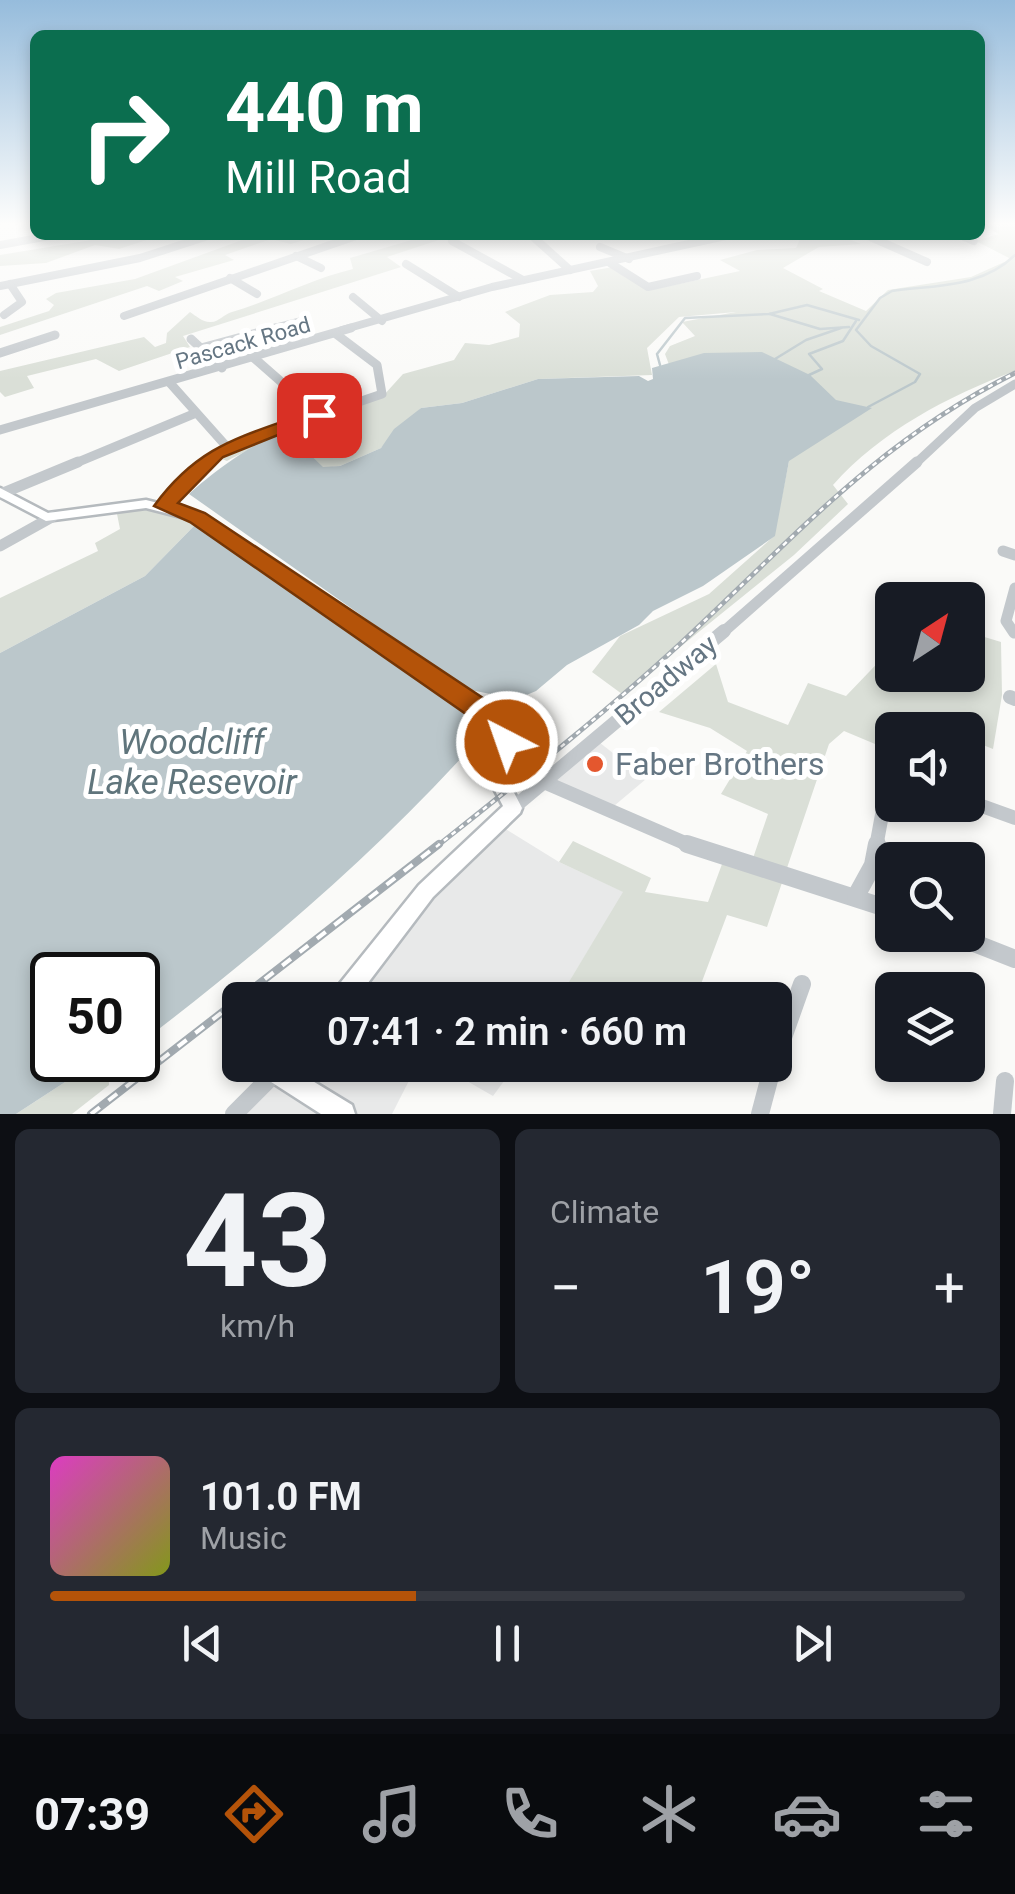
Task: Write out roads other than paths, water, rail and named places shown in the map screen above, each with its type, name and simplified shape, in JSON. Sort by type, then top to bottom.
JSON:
[{"type":"main road","points":[[2,492],[31,511],[52,517],[134,504],[164,506],[198,517],[455,692],[506,734],[500,783],[513,808]]},
{"type":"main road","name":"Broadway","points":[[355,982],[426,892],[513,808]]},
{"type":"main road","points":[[298,1082],[343,1114]]},
{"type":"street","points":[[5,285],[55,275]]},
{"type":"street","points":[[124,316],[239,275]]},
{"type":"street","points":[[424,275],[459,297]]},
{"type":"street","points":[[514,275],[523,280]]},
{"type":"street","name":"Pascack Road","points":[[0,430],[547,275]]},
{"type":"street","points":[[628,275],[648,288],[698,276]]},
{"type":"street","points":[[230,278],[257,294]]},
{"type":"street","points":[[4,315],[22,302],[5,285]]},
{"type":"street","points":[[354,297],[382,320]]},
{"type":"street","points":[[201,348],[300,321]]},
{"type":"street","points":[[164,506],[196,468],[227,447],[375,399],[384,392],[383,374],[376,362],[336,334]]},
{"type":"street","points":[[0,353],[55,335]]},
{"type":"street","points":[[190,338],[222,368]]},
{"type":"street","points":[[254,358],[319,415]]},
{"type":"street","points":[[170,383],[227,447]]},
{"type":"street","name":"Broadway","points":[[513,808],[826,546],[964,418],[1015,384]]},
{"type":"street","points":[[2,492],[196,413]]},
{"type":"street","points":[[0,546],[52,517]]},
{"type":"street","points":[[1014,633],[1006,621],[1015,588]]},
{"type":"street","points":[[544,782],[556,791],[689,847],[875,903]]},
{"type":"street","points":[[985,807],[1015,818]]},
{"type":"street","points":[[856,896],[873,865],[881,822]]},
{"type":"street","points":[[985,948],[1015,960]]},
{"type":"street","points":[[792,1012],[802,984]]},
{"type":"street","points":[[1002,1114],[1005,1080]]},
{"type":"street","points":[[234,1114],[267,1082]]},
{"type":"street","points":[[760,1114],[769,1082]]},
{"type":"water","name":"Woodcliff Lake Resevoir","points":[[762,352],[810,375],[836,400],[872,408],[789,461],[775,536],[703,586],[653,611],[639,625],[567,665],[536,691],[517,699],[470,690],[453,703],[482,727],[474,744],[395,826],[313,902],[160,1028],[160,952],[30,952],[30,1082],[65,1082],[16,1114],[0,1114],[0,653],[145,576],[195,525],[442,695],[456,682],[189,494],[249,449],[285,432],[318,431],[303,448],[323,467],[340,466],[381,448],[394,429],[421,408],[462,403],[538,379],[639,376],[648,381],[653,379],[652,368],[704,353]]},
{"type":"waterway","points":[[868,407],[915,382],[920,374],[871,346],[856,330],[880,298],[892,291],[941,286],[985,275]]},
{"type":"waterway","points":[[660,365],[657,354],[685,318],[769,314],[807,305],[859,320]]},
{"type":"waterway","points":[[770,314],[820,329],[849,327]]},
{"type":"waterway","points":[[809,375],[822,369],[809,354],[843,341],[856,321]]},
{"type":"waterway","points":[[775,359],[806,340],[841,328]]},
{"type":"railway","points":[[436,847],[621,696],[877,462],[965,400],[1015,373]]},
{"type":"railway","points":[[91,1114],[439,844]]},
{"type":"place","name":"Faber Brothers","points":[[595,764]]}]
